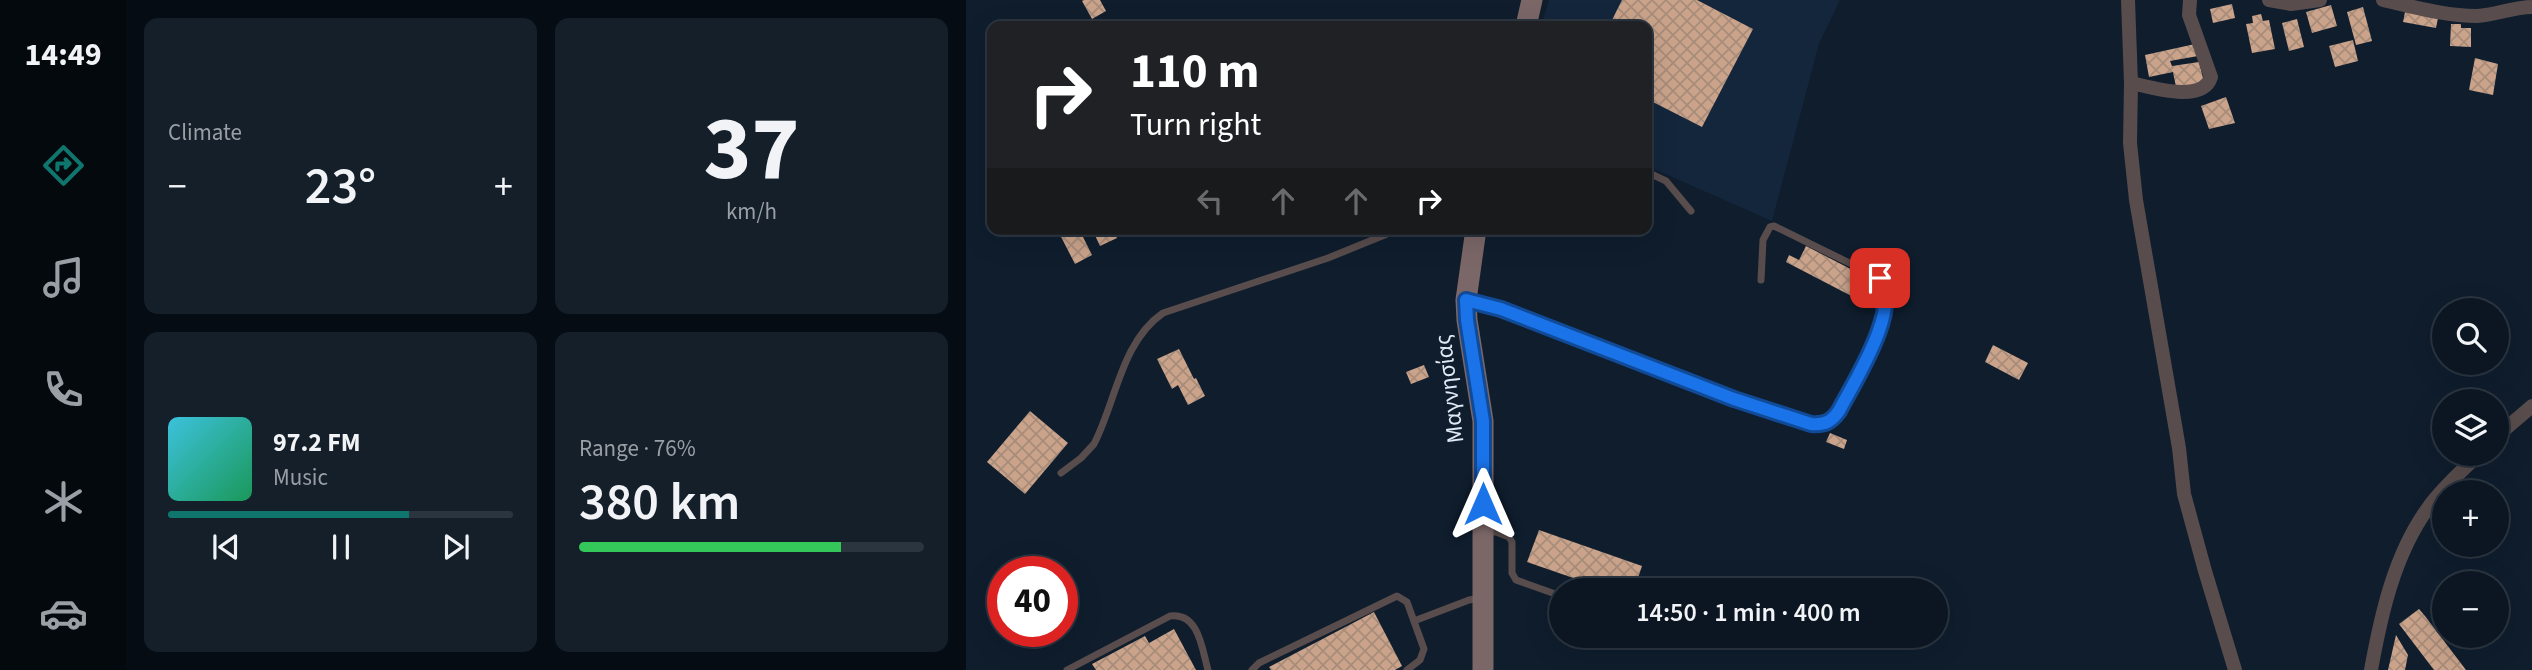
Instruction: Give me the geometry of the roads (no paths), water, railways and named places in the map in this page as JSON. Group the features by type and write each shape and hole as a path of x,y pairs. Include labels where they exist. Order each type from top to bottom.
{"street":[{"path":"1527,21 1532,0"},
{"path":"2128,0 2130,144 2136,200 2179,448 2184,494 2235,670"},
{"path":"2131,83 2178,93 2206,87 2209,83 2211,78 2189,15 2190,0"},
{"path":"2269,0 2291,4 2320,0"},
{"path":"2384,0 2416,8 2476,16 2532,7"},
{"name":"Μαγνησίας","path":"1475,235 1466,300 1483,421 1482,670"},
{"path":"2509,426 2532,406"},
{"path":"2371,670 2381,612 2414,531 2441,492 2467,466"}],"lane":[{"path":"1652,174 1666,181 1690,211"},
{"path":"1466,300 1513,313 1734,399 1811,424 1823,425 1839,411 1874,342 1885,307 1887,290 1880,278 1774,226 1770,227 1763,240 1761,280"},
{"path":"1061,473 1094,444 1136,343 1151,321 1163,313 1328,258 1385,235"},
{"path":"1483,532 1496,532 1509,537 1512,542 1512,573 1516,580 1549,592"},
{"path":"1252,670 1259,663 1397,596 1407,602 1424,649 1424,654 1415,666 1407,670"},
{"path":"1415,621 1482,597"},
{"path":"1068,670 1170,616 1183,615 1196,628 1208,670"}]}
